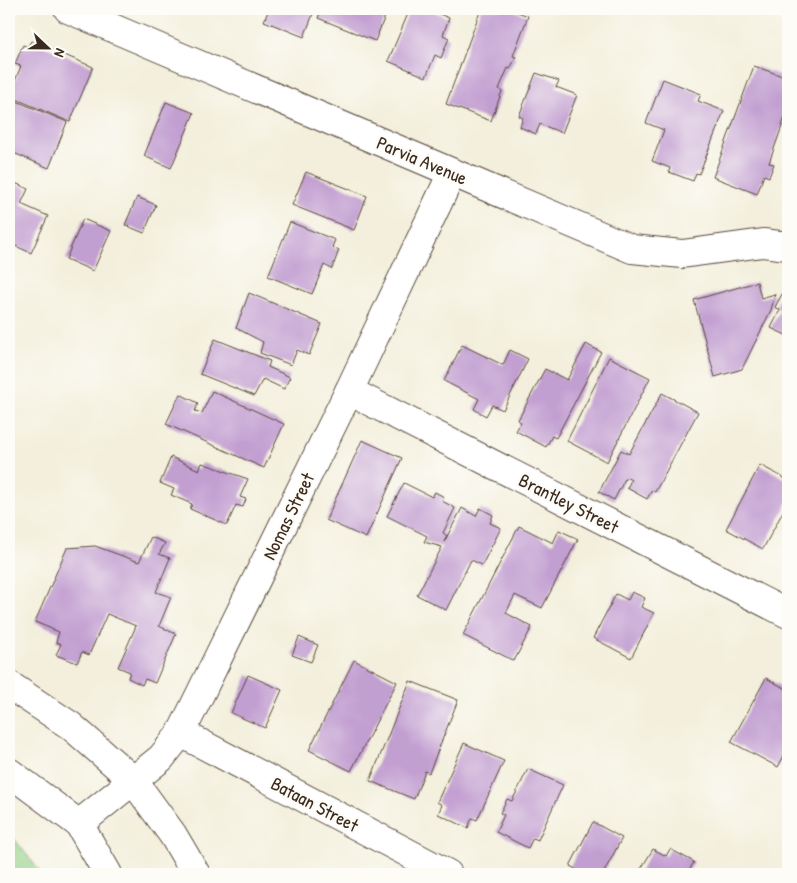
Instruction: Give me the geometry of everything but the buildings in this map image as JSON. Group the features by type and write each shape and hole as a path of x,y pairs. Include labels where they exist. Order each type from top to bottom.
{"street":[{"name":"Parvia Avenue","path":"68,9 632,249 682,254 763,243 788,246"},
{"name":"Nomas Street","path":"79,824 161,758 181,733 349,391 452,173"},
{"name":"Brantley Street","path":"349,391 788,614"},
{"path":"9,684 71,726 133,780 173,836 196,874"},
{"name":"Bataan Street","path":"181,733 448,874"},
{"path":"9,772 79,824 108,874"}],"green space":[{"path":"9,832 42,874 9,874"}]}
